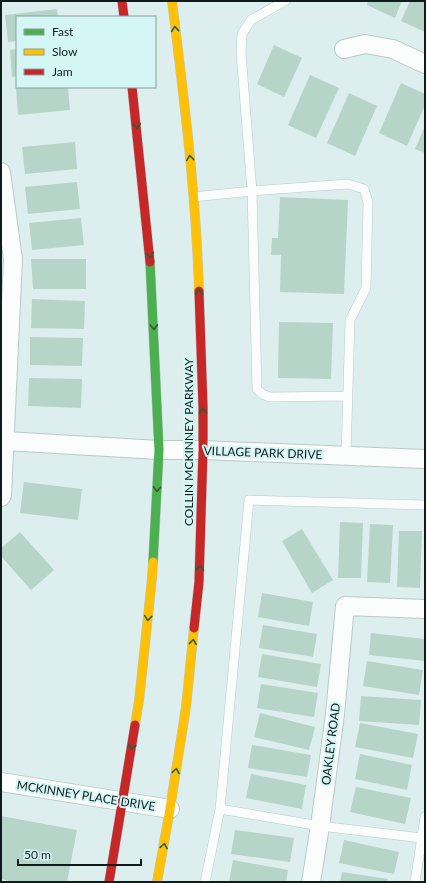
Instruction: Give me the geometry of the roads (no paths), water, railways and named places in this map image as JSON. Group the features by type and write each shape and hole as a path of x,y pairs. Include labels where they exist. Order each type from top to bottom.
{"street":[{"path":"122,1 124,16"},
{"name":"COLLIN MCKINNEY PARKWAY","path":"157,882 186,707 199,582 203,450 198,262 186,118 172,1"},
{"path":"344,49 365,44 393,49 425,64"},
{"path":"109,882 139,701 152,578 159,450 151,270 132,88"},
{"path":"1,172 12,259 6,312 5,441 2,496"},
{"name":"VILLAGE PARK DRIVE","path":"5,441 159,450 203,450 425,459"},
{"name":"OAKLEY ROAD","path":"311,882 335,714 345,606 425,609"},
{"name":"MCKINNEY PLACE DRIVE","path":"1,782 170,809"}],"lane":[{"path":"285,1 251,20 242,34 241,54 252,191 257,389 262,394 270,397 347,396"},
{"path":"193,197 348,184 364,189 368,202 366,288 350,320 346,456"},
{"path":"205,882 220,810 249,500 425,506"},
{"path":"220,810 320,826 422,838"},
{"path":"415,882 425,817"}]}
